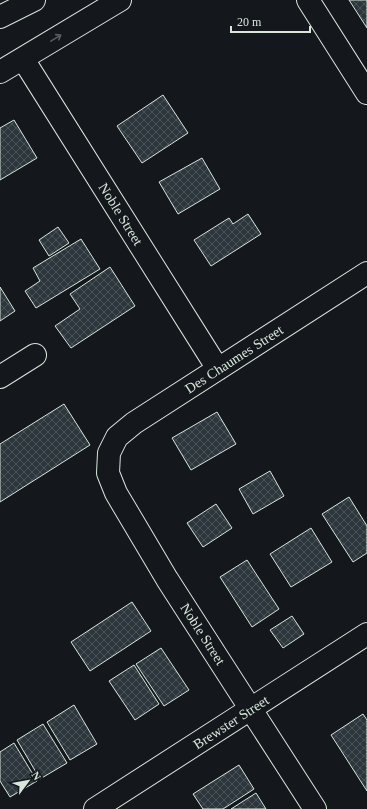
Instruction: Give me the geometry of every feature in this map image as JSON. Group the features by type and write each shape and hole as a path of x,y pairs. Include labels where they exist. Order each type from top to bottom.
{"street":[{"path":"0,17 34,0"},
{"path":"0,72 120,0"},
{"path":"308,0 367,93"},
{"name":"Noble Street","path":"23,59 218,369"},
{"name":"Des Chaumes Street","path":"109,453 117,437 134,423 367,273"},
{"path":"0,377 35,355"},
{"name":"Noble Street","path":"109,453 108,473 116,493 167,579 315,809"},
{"name":"Brewster Street","path":"95,809 367,634"}],"building":[{"path":"349,0 367,0 367,28"},
{"path":"163,95 188,133 142,163 117,126"},
{"path":"14,120 37,158 0,180 0,128"},
{"path":"202,158 220,189 178,214 159,182"},
{"path":"248,214 261,234 211,266 194,240 229,218 233,224"},
{"path":"58,227 69,243 49,256 39,240"},
{"path":"81,239 100,269 36,308 25,291 40,281 33,268"},
{"path":"110,267 135,306 71,348 55,326 80,309 70,294"},
{"path":"0,287 15,311 0,321"},
{"path":"64,404 90,445 0,502 0,444"},
{"path":"217,412 236,444 191,470 172,438"},
{"path":"270,471 284,496 253,514 239,489"},
{"path":"349,497 367,526 367,553 353,562 322,514"},
{"path":"216,504 232,528 203,547 187,523"},
{"path":"311,528 332,562 291,587 270,554"},
{"path":"247,560 279,609 252,627 220,577"},
{"path":"132,602 151,631 90,671 71,642"},
{"path":"292,616 304,634 283,648 270,630"},
{"path":"161,648 189,690 164,706 136,664"},
{"path":"134,665 159,704 135,720 109,681"},
{"path":"74,705 97,744 70,760 47,722"},
{"path":"363,714 367,720 367,791 331,735"},
{"path":"43,724 67,763 40,779 17,740"},
{"path":"14,743 37,781 10,797 0,781 0,752"},
{"path":"239,765 254,789 223,809 203,809 193,794"},
{"path":"256,793 266,809 231,809"}]}
